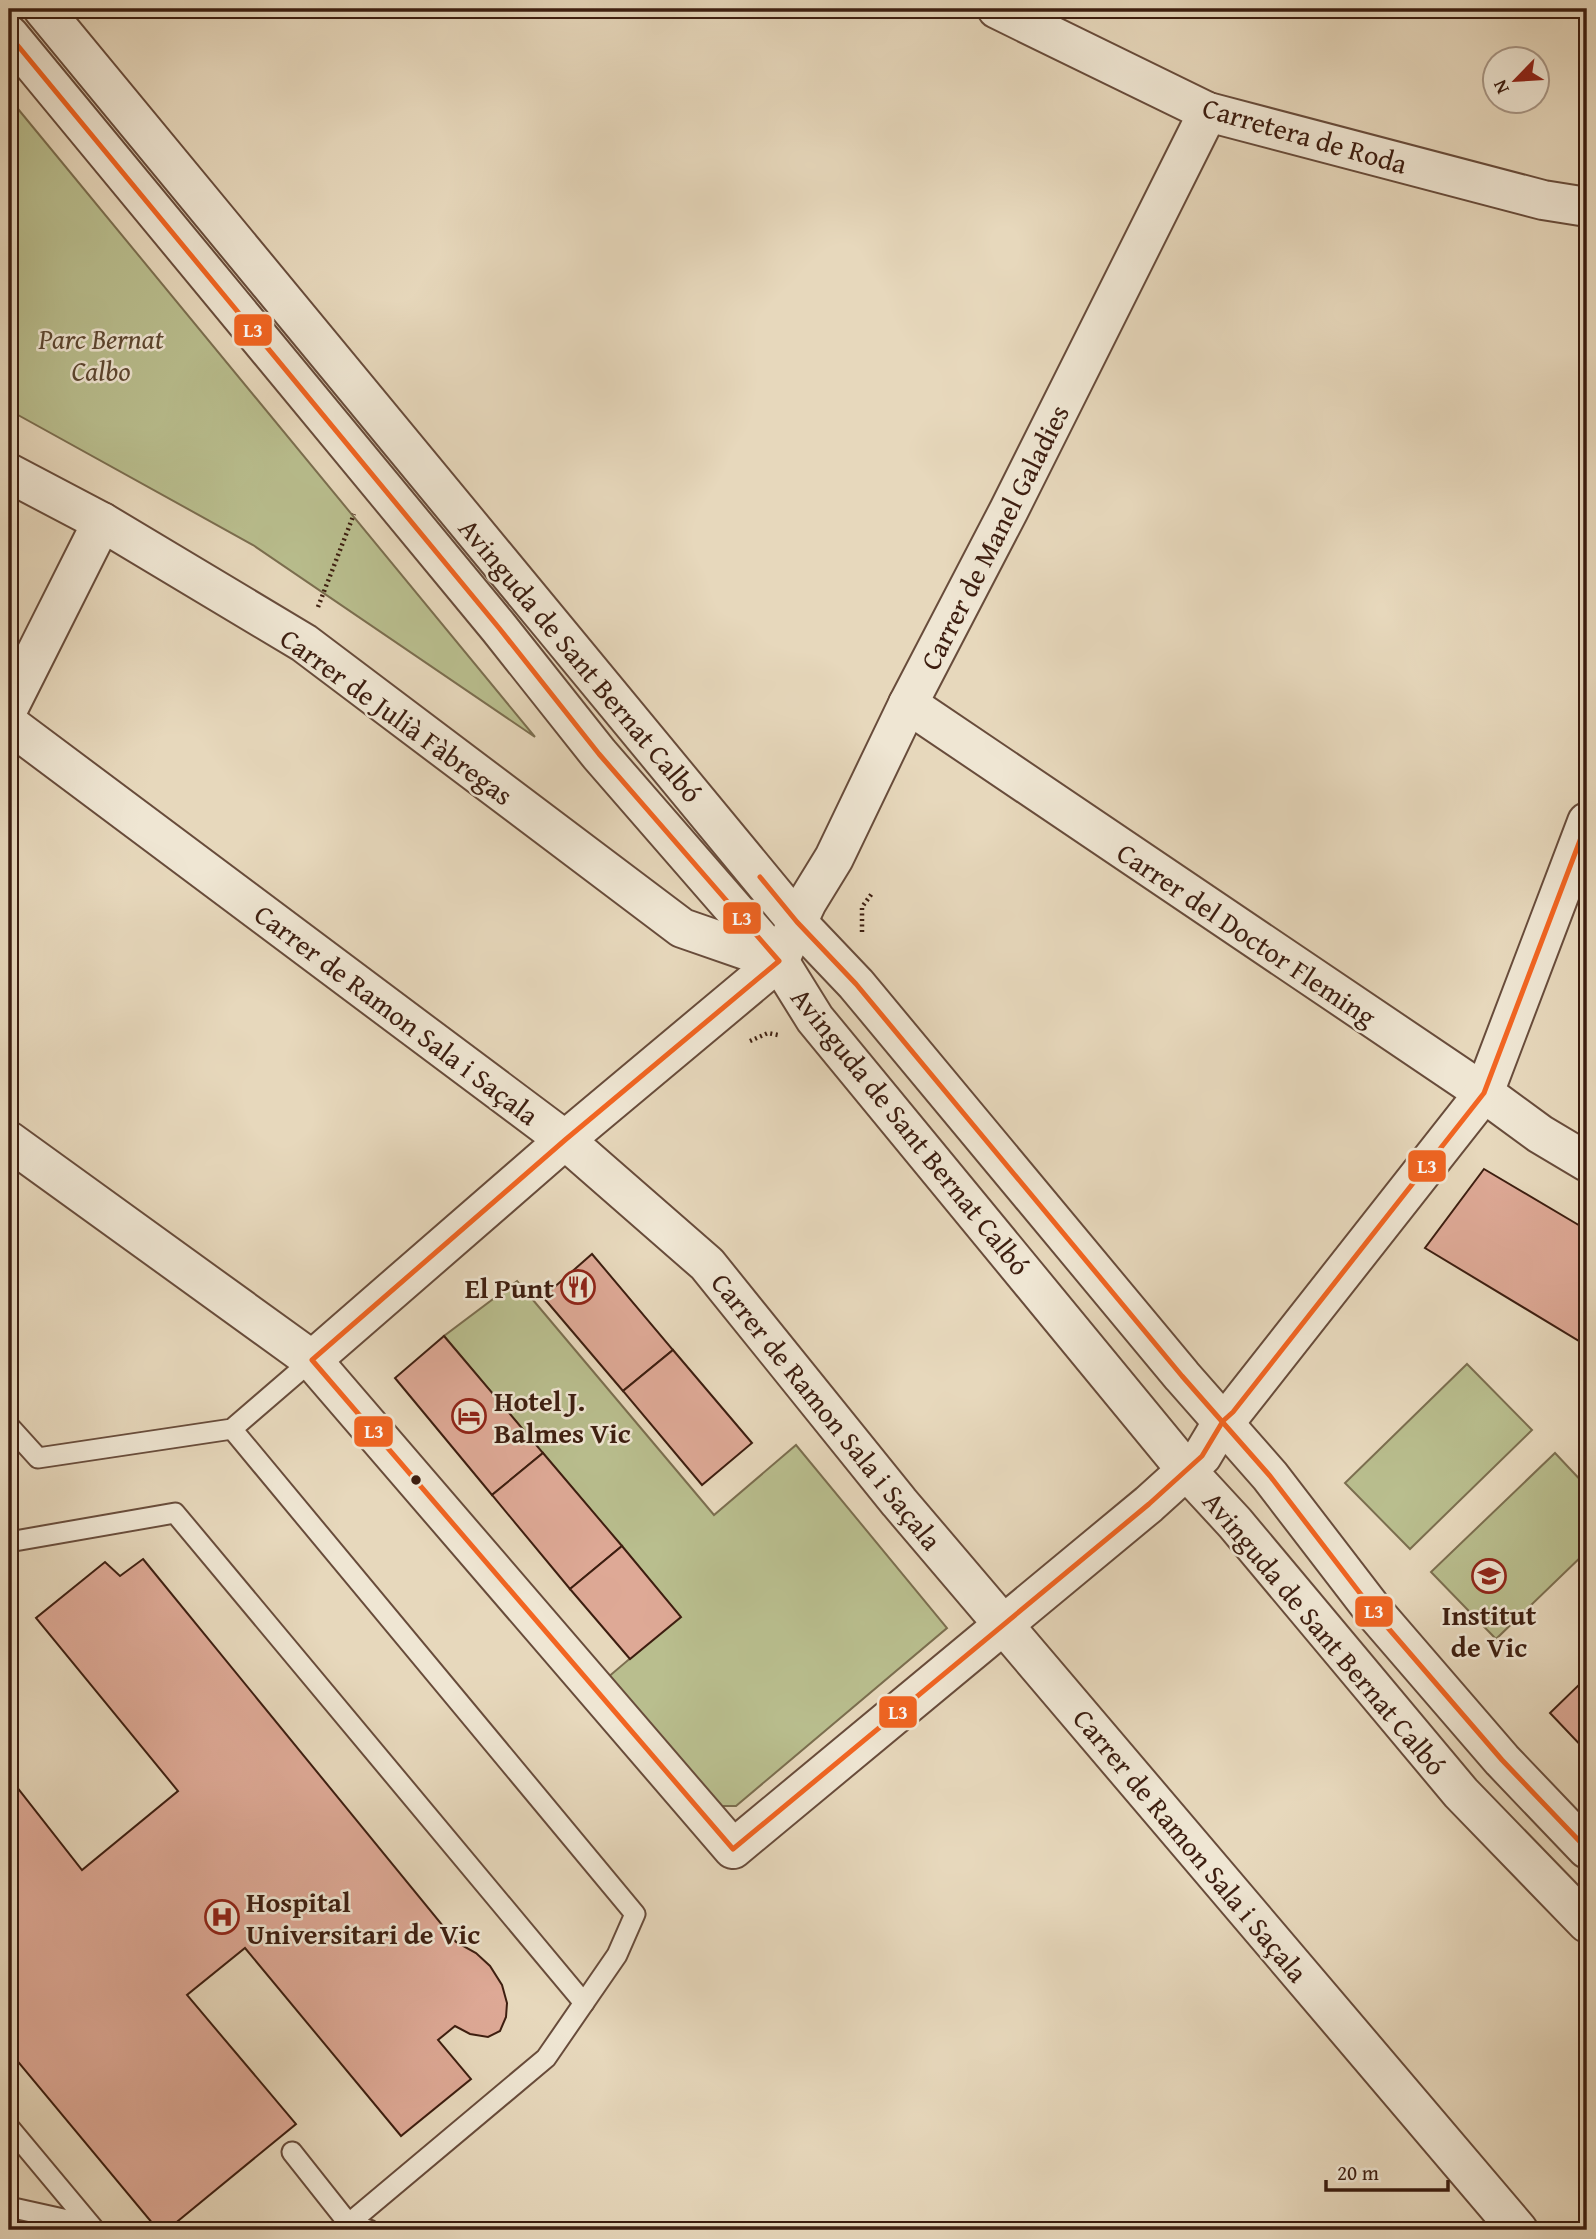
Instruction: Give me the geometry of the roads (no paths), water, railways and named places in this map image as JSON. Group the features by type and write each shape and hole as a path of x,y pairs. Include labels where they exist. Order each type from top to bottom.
{"street":[{"name":"Avinguda de Sant Bernat Calbó","path":"43,9 797,922 856,984 1173,1366 1270,1475 1376,1614 1502,1760 1587,1849"},
{"name":"Carretera de Roda","path":"997,9 1208,112 1543,200 1587,207"},
{"name":"Avinguda de Sant Bernat Calbó","path":"9,35 481,606 599,754 779,961 815,1019 1187,1471 1235,1522 1461,1793 1587,1923"},
{"name":"Carrer de Manel Galadies","path":"779,961 797,922 834,858 908,704 1009,510 1208,112"},
{"name":"Carrer de Julià Fàbregas","path":"9,473 102,522 304,643 682,929 779,961"},
{"path":"9,708 102,522"},
{"name":"Carrer del Doctor Fleming","path":"908,704 1484,1093 1540,1134 1587,1162"},
{"name":"Carrer de Ramon Sala i Saçala","path":"9,724 565,1140 707,1264 899,1503 1518,2230"},
{"path":"9,1141 312,1360 733,1849 1004,1625 1202,1456 1223,1421 1233,1412 1484,1093 1587,822"},
{"path":"312,1360 565,1140 779,961"}],"lane":[{"path":"9,1426 38,1458 232,1429 312,1360"},
{"path":"232,1429 635,1914 617,1955 546,2058 345,2227"},
{"path":"9,1542 175,1513 584,2003"},
{"path":"9,2127 93,2228"},
{"path":"292,2152 345,2227 369,2230"},
{"path":"9,2207 93,2228"}],"place":[{"name":"El Punt","path":"578,1287"},
{"name":"Hotel J. Balmes Vic","path":"469,1416"},
{"name":"Institut de Vic","path":"1489,1576"},
{"name":"Hospital Universitari de Vic","path":"222,1917"}],"park label":[{"name":"Parc Bernat Calbo","path":"101,354"}]}
